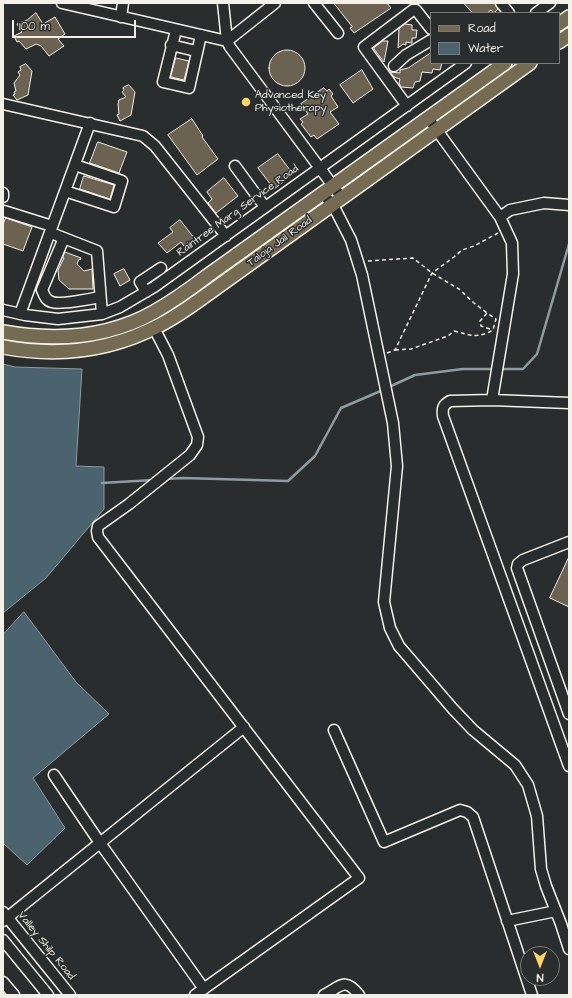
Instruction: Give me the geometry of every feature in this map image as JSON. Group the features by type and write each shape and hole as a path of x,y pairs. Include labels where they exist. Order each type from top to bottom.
{"main road":[{"path":"560,23 569,17"},
{"path":"560,41 569,35"},
{"name":"Taloja Jail Road","path":"3,332 44,337 76,336 115,328 142,318 173,300 504,64"},
{"name":"Taloja Jail Road","path":"3,347 44,352 78,351 134,338 154,328 181,313 529,64"}],"street":[{"path":"62,3 109,9 121,17 226,41"},
{"path":"121,17 123,3"},
{"path":"223,3 226,41 319,168 328,190 337,201 362,275 393,423 397,466 384,602 390,628 398,646 473,730 515,765 528,785 537,816 541,869 569,949"},
{"path":"226,41 275,3"},
{"path":"314,3 338,33"},
{"path":"501,3 508,12"},
{"path":"537,12 550,3"},
{"path":"407,106 364,47 413,10 420,13 430,28"},
{"path":"176,30 163,82 189,88 201,35"},
{"path":"394,66 406,55 430,41"},
{"path":"171,46 196,52"},
{"name":"Raintree Marg Service Road","path":"3,310 20,314 58,318 102,314 120,307 146,292 226,236 407,106 460,65"},
{"path":"3,104 137,134 148,140 160,152 226,236"},
{"path":"428,118 500,217 512,243 513,274 493,395"},
{"path":"20,314 78,166 90,123"},
{"path":"68,192 114,207 122,181 78,166"},
{"path":"235,166 265,207"},
{"path":"500,217 510,210 544,203 569,205"},
{"path":"4,211 52,230 64,238 97,251 102,314"},
{"path":"64,238 42,290 45,297 52,302 59,303 100,297"},
{"path":"146,292 140,282 160,268"},
{"path":"154,328 168,355 198,437 197,445 190,455 98,526 98,537 359,878 195,995"},
{"path":"569,403 493,395 450,401 445,404 442,409 442,416 569,766"},
{"path":"569,542 523,560 518,564 517,568 569,714"},
{"path":"4,916 100,843 244,727"},
{"path":"334,730 384,842 460,810 467,812 473,817 532,995"},
{"path":"54,775 100,843 204,989"},
{"path":"507,921 556,911"},
{"name":"Valley Shilp Road","path":"4,916 70,995"},
{"path":"3,940 48,995"},
{"path":"3,982 14,995"},
{"path":"324,995 342,985 349,984 359,995"}],"path":[{"path":"395,350 432,273 462,250 474,246 505,228"},
{"path":"358,262 413,258 432,273 459,289 474,303 496,319 493,330 485,334 474,336 454,331 448,336 411,349 395,350 379,357"},
{"path":"487,313 480,321 481,326 493,330"}],"water":[{"path":"3,364 15,367 82,369 76,466 104,467 104,509 46,578 3,613"},
{"path":"24,612 76,682 109,714 33,778 65,828 27,865 3,843 3,635"}],"building":[{"path":"334,3 387,3 391,8 354,33 350,28 352,27"},
{"path":"464,3 495,3 498,9 495,12 491,10 488,12 472,12"},
{"path":"36,13 43,24 55,17 65,34 58,39 64,46 49,56 41,46 36,44 26,49 19,41 17,42 14,36 22,32 17,24 27,20"},
{"path":"405,24 412,25 412,30 417,30 416,38 412,38 412,43 406,42 406,45 403,44 398,48 399,29"},
{"path":"383,41 388,41 384,62 374,49"},
{"path":"291,50 300,55 304,61 304,75 300,81 291,86 283,86 274,81 270,75 269,64 274,55 280,51"},
{"path":"430,54 430,64 442,64 440,70 433,69 432,73 422,72 420,81 415,82 413,88 401,87 399,83 400,79 394,77 390,72 400,73 400,70 408,68"},
{"path":"176,58 189,61 184,80 171,77"},
{"path":"26,64 32,71 28,95 17,100 13,95 16,91 14,83 20,75 18,72 21,70 20,67"},
{"path":"362,70 373,89 353,103 340,85"},
{"path":"129,85 135,92 131,115 120,121 117,115 119,114 119,100 126,97 122,92 124,90 123,88"},
{"path":"324,88 327,91 329,89 333,94 331,96 338,107 330,112 339,124 317,139 314,135 311,137 301,124 303,122 300,119 308,114 301,104"},
{"path":"192,119 203,136 202,137 218,159 197,175 168,135"},
{"path":"98,142 127,152 119,173 90,163"},
{"path":"278,154 293,174 274,189 258,168"},
{"path":"84,176 114,185 110,199 80,189"},
{"path":"224,178 238,196 216,213 208,203 212,199 207,192"},
{"path":"6,218 32,227 23,251 3,244 3,225"},
{"path":"180,220 195,239 184,246 181,242 167,253 158,243 173,232 170,228"},
{"path":"65,252 81,258 77,264 84,271 92,269 93,289 69,289 59,280 58,270 64,258"},
{"path":"124,269 130,280 120,286 114,274"},
{"path":"569,557 569,607 550,598"}],"waterway":[{"path":"500,369 523,369 537,354 569,244"},
{"path":"389,387 415,375 463,369 495,369"},
{"path":"166,479 183,478 288,481 315,456 341,408 383,390"},
{"path":"102,483 153,480"}],"place":[{"name":"Advanced Key Physiotherapy","path":"246,102"}]}
